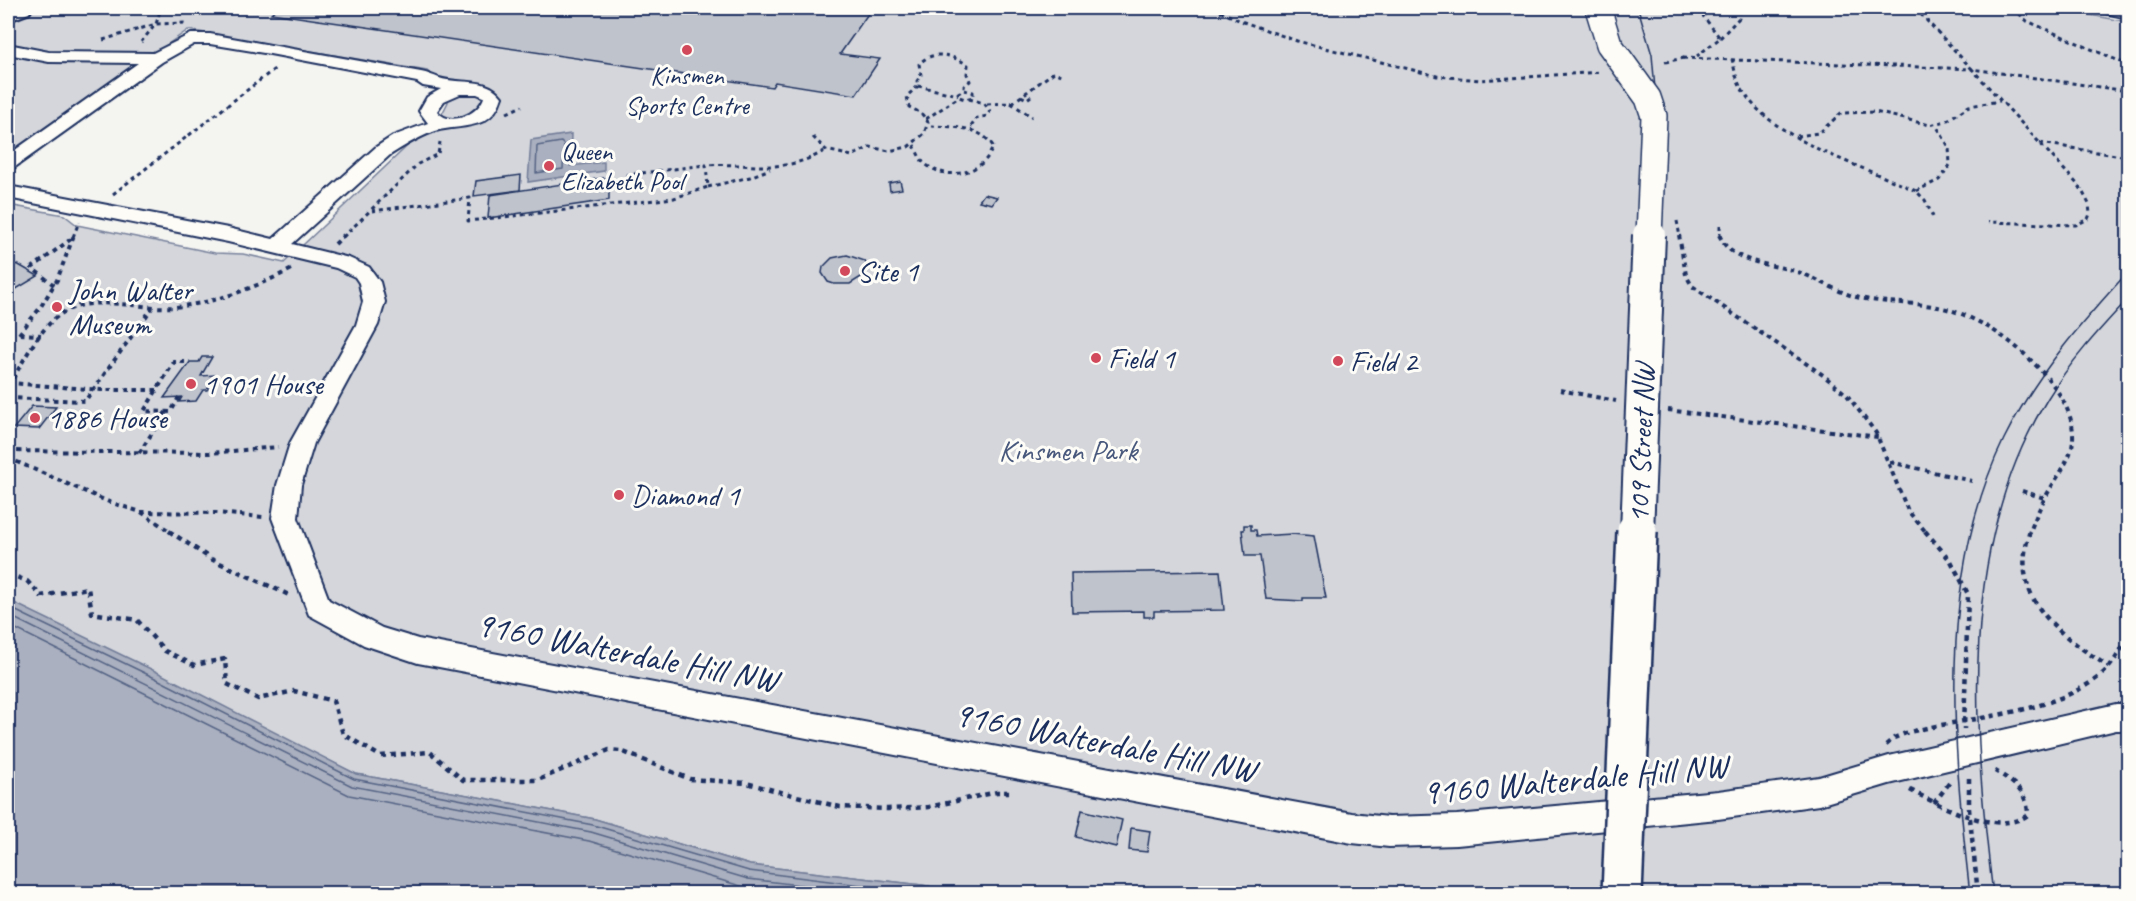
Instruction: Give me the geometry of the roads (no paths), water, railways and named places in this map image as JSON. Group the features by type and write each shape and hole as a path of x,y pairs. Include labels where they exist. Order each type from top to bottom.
{"main road":[{"path":"8,14 21,8"},
{"name":"109 Street NW","path":"1598,8 1609,44 1648,98 1654,116 1622,894"}],"street":[{"path":"2102,8 2128,13"},
{"path":"8,163 156,58 191,39 210,39 421,77 430,80 432,103"},
{"path":"71,57 139,45 181,43"},
{"path":"8,49 28,55 156,58"},
{"path":"8,192 278,246 383,151 400,140 445,130 475,118 490,108 494,97 476,88 429,82"},
{"path":"445,130 430,116 428,111 432,103 454,90 476,88"},
{"name":"9160 Walterdale Hill NW","path":"278,246 342,263 362,272 369,282 374,302 367,325 303,443 289,485 285,518 318,607 374,637 418,651 1352,828 1389,832 1457,830 1718,805 1819,791 1889,771 1966,763 2116,717 2128,717"}],"water":[{"path":"571,134 570,166 604,162 604,171 528,182 531,140"},
{"path":"8,600 157,672 356,774 595,819 750,865 922,885 965,893 8,893"}],"tram line":[{"path":"1620,894 1656,100 1652,55 1638,8"},
{"path":"1970,894 1955,721 1955,663 1959,605 1968,548 1982,492 2004,439 2044,372 2128,272"},
{"path":"1993,894 1980,768 1978,704 1979,640 1985,576 1998,514 2019,455 2048,398 2075,359 2128,299"}],"place":[{"name":"Kinsmen Sports Centre","path":"687,50"},
{"name":"Queen Elizabeth Pool","path":"549,166"},
{"name":"Site 1","path":"845,271"},
{"name":"John Walter Museum","path":"57,307"},
{"name":"Field 1","path":"1096,358"},
{"name":"Field 2","path":"1338,361"},
{"name":"1901 House","path":"191,384"},
{"name":"1886 House","path":"35,418"},
{"name":"Diamond 1","path":"619,495"}],"park label":[{"name":"Kinsmen Park","path":"1068,450"}]}
